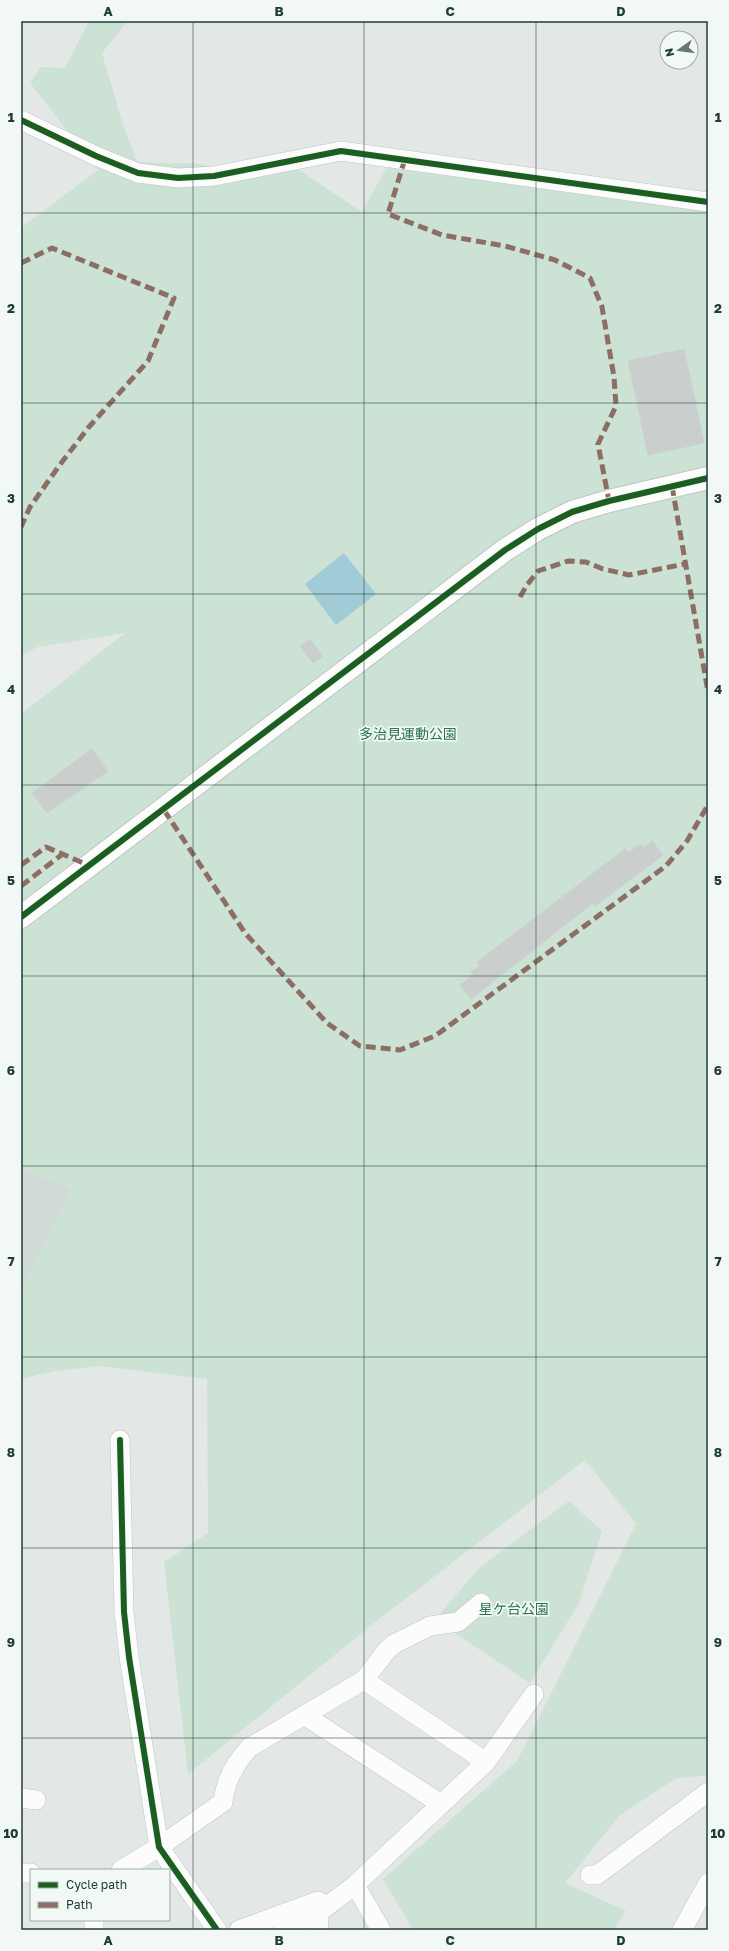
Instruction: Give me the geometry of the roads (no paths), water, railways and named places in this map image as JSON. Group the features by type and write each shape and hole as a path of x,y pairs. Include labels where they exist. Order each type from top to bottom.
{"street":[{"path":"21,120 96,156 138,173 178,178 214,176 342,151 708,202"},
{"path":"21,917 505,550 538,529 572,512 609,501 708,478"},
{"path":"120,1440 124,1612 128,1657 159,1847 217,1930"},
{"path":"123,1869 159,1847 223,1802 224,1788 239,1759 250,1747 364,1680 386,1650 394,1644 430,1626 458,1622 481,1603"},
{"path":"364,1680 486,1762"},
{"path":"283,1930 321,1917 486,1762 534,1694"},
{"path":"304,1715 440,1804"},
{"path":"590,1875 597,1875 708,1792"},
{"path":"682,1930 708,1883"},
{"path":"355,1884 381,1930"},
{"path":"239,1930 318,1901 321,1917"}],"water":[{"path":"344,553 376,594 336,625 305,584"}],"park label":[{"name":"多治見運動公園","path":"408,733"},
{"name":"星ケ台公園","path":"514,1608"}]}
